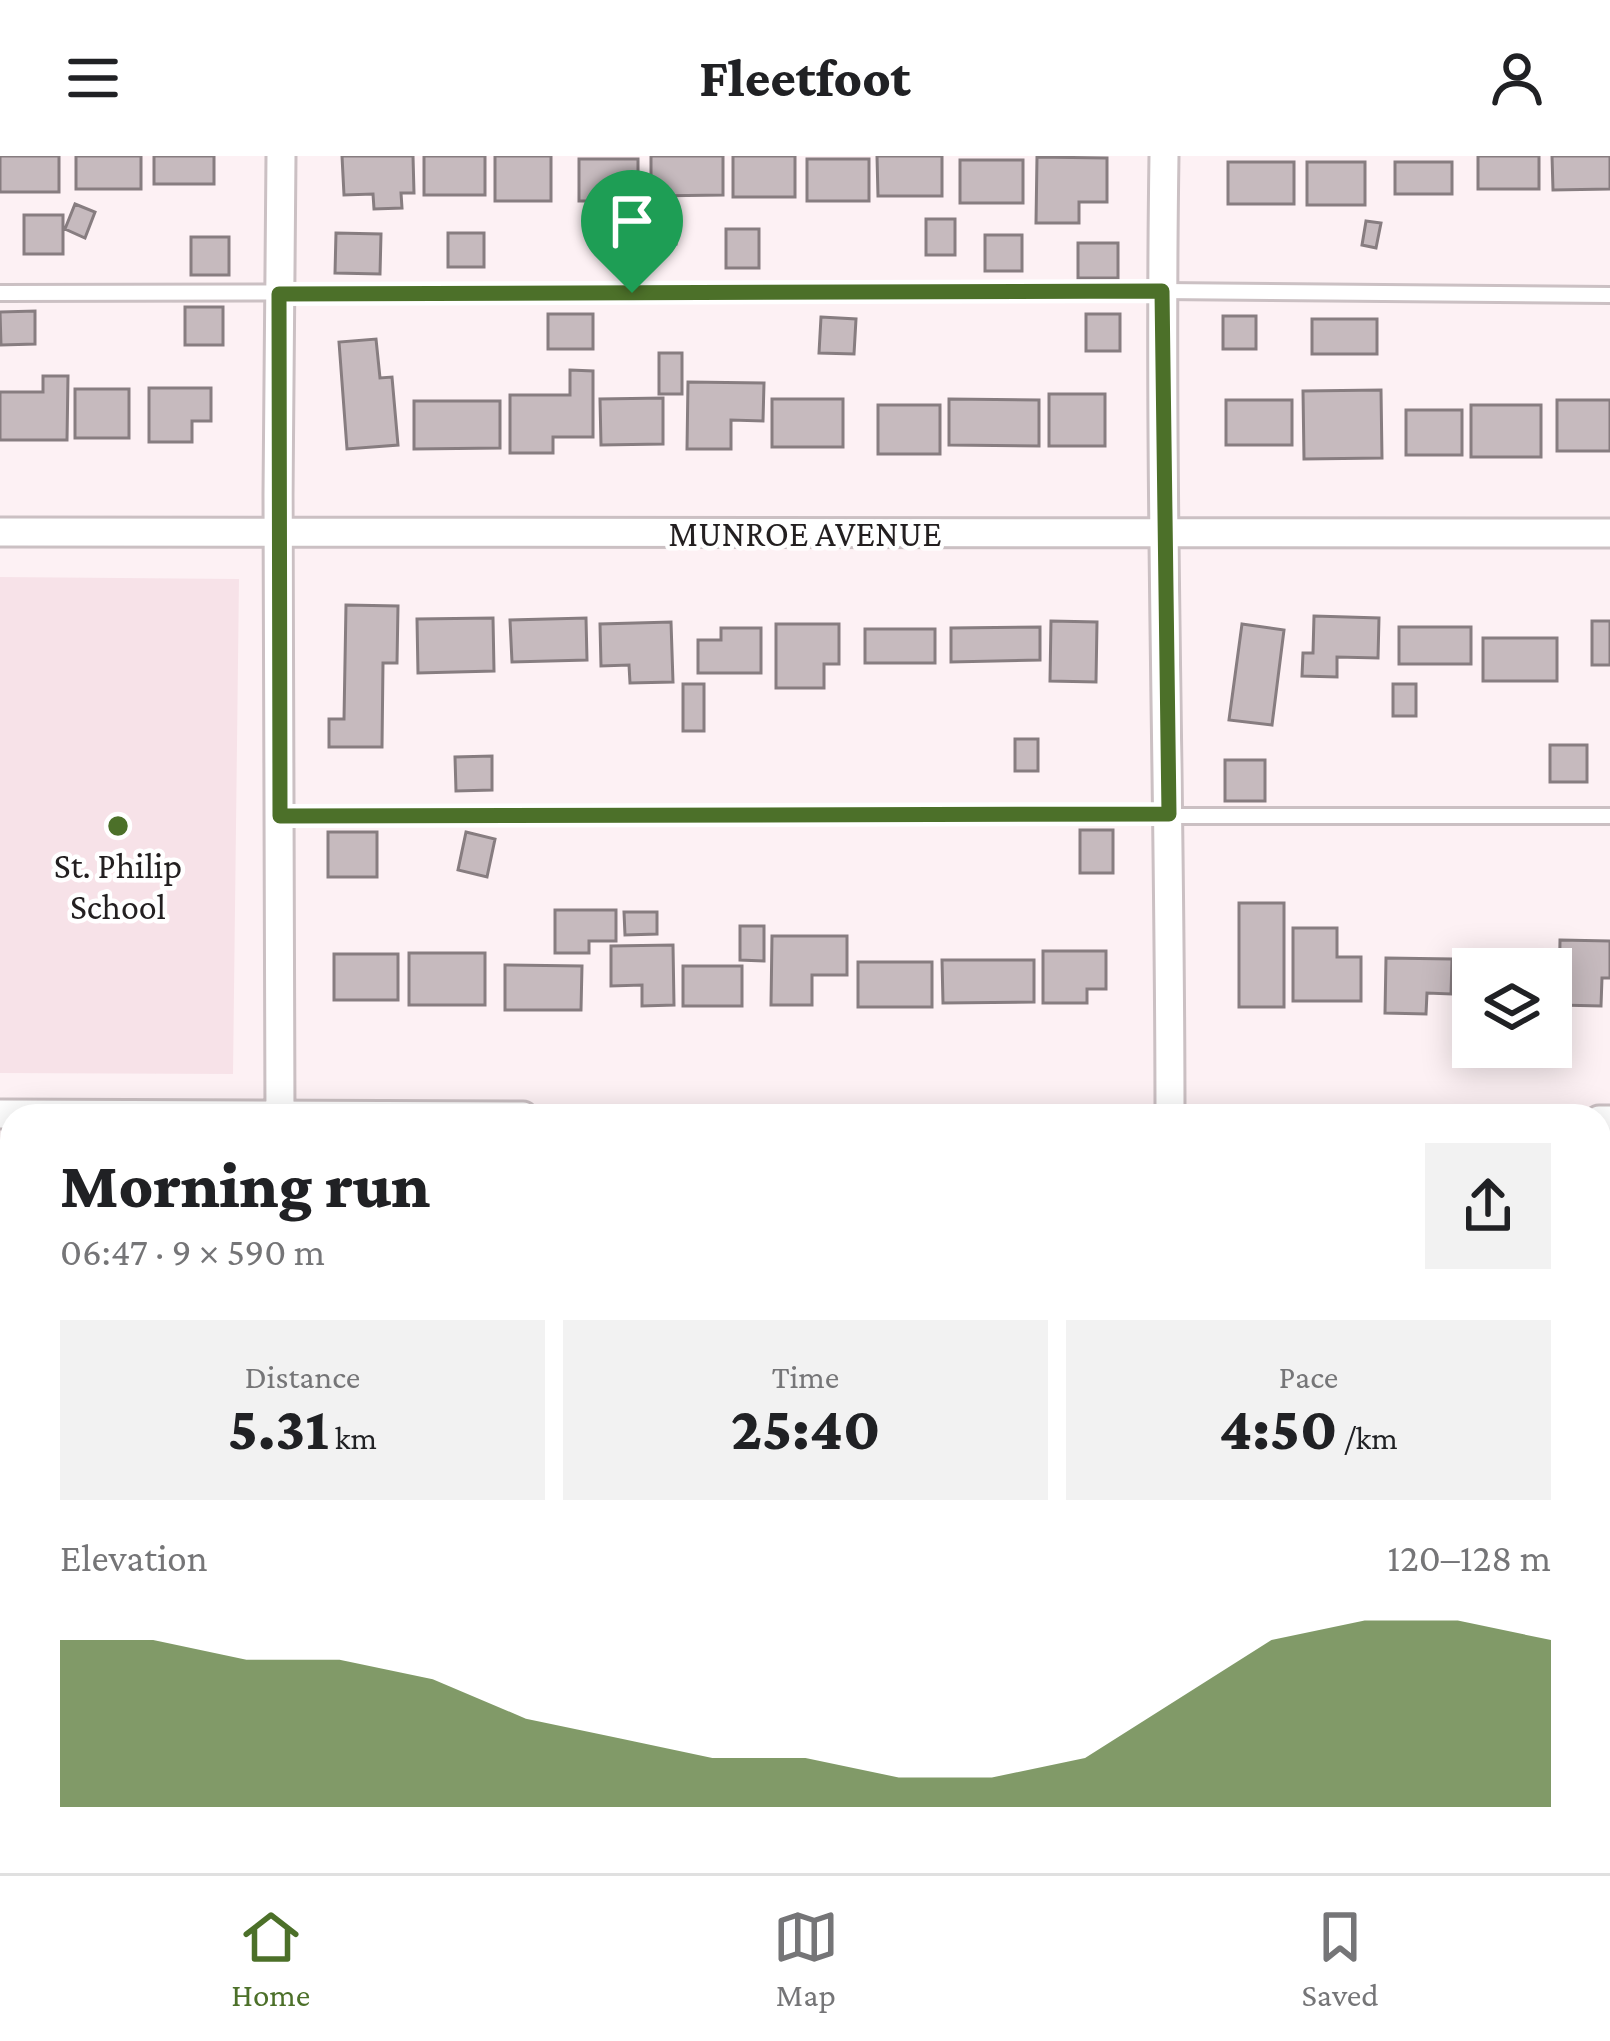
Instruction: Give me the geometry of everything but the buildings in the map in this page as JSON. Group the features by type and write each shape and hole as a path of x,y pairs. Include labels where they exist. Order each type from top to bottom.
{"street":[{"path":"280,1104 281,156"},
{"path":"1164,156 1170,1104"},
{"name":"MUNROE AVENUE","path":"0,532 1610,533"}],"lane":[{"path":"0,293 1610,295"},
{"path":"280,816 1610,816"}],"shaded area":[{"name":"St. Philip School","path":"0,577 239,579 233,1074 0,1073"}],"place":[{"name":"St. Philip School","path":"118,826"}],"route":[{"path":"1162,291 1169,814 280,816 279,294 632,293 1162,291"}]}
